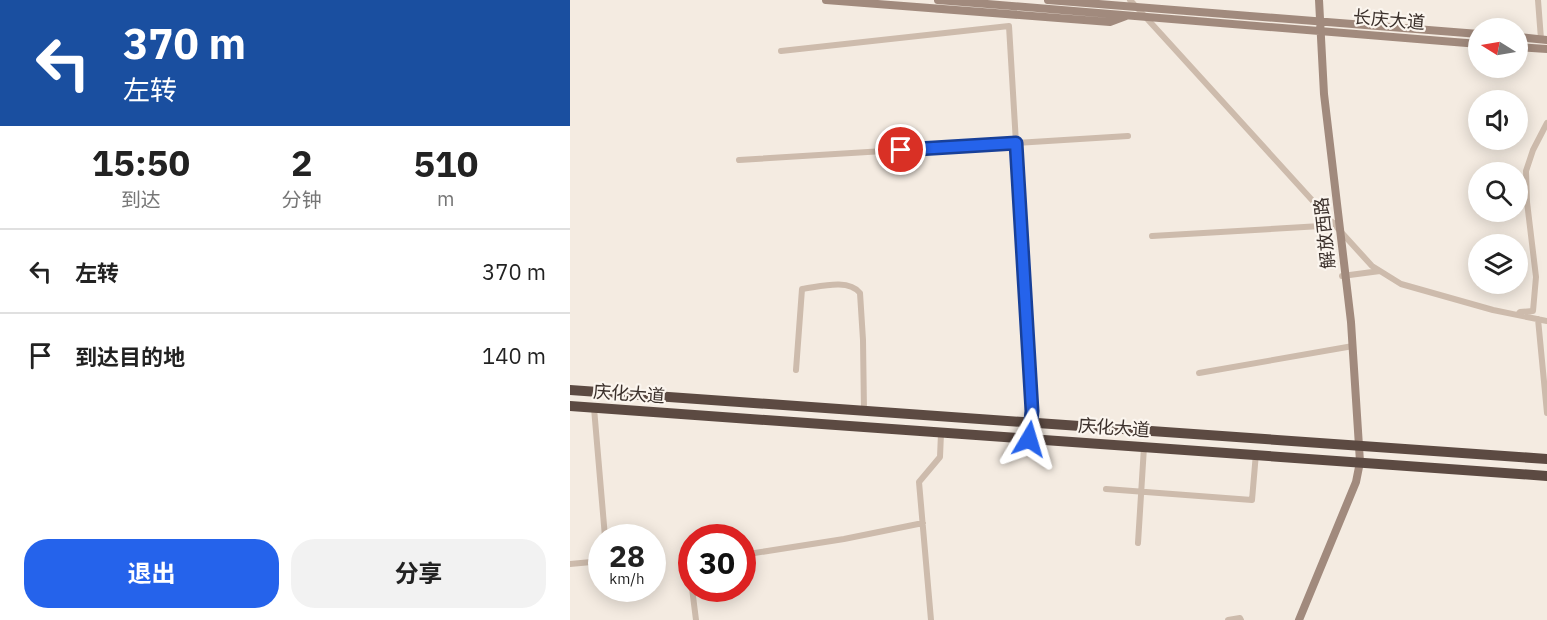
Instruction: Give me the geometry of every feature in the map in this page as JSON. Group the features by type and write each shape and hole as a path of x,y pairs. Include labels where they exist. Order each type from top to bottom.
{"highway":[{"name":"庆化大道","path":"570,390 1547,459"},
{"name":"庆化大道","path":"570,406 1256,453 1547,476"}],"main road":[{"path":"826,0 1110,22 1129,15"},
{"name":"长庆大道","path":"938,0 1129,15 1468,33"},
{"name":"长庆大道","path":"1048,0 1137,7 1468,43"},
{"name":"解放西路","path":"1314,0 1319,26"},
{"name":"解放西路","path":"1299,620 1353,491 1358,462 1344,276 1318,74 1319,0"},
{"path":"1528,38 1544,39"},
{"path":"1528,48 1547,49"}],"street":[{"path":"1130,0 1372,266 1401,284 1538,319 1547,319"},
{"path":"1538,0 1544,39"},
{"path":"781,51 1009,26 1032,411 1029,439"},
{"path":"1518,314 1533,311 1536,278 1527,202 1526,171 1533,150 1547,123"},
{"path":"739,160 1128,136"},
{"path":"1152,236 1337,226"},
{"path":"1344,276 1380,271"},
{"path":"796,370 802,289 842,285 855,288 860,293 864,411"},
{"path":"1518,314 1547,319"},
{"path":"1538,319 1547,413"},
{"path":"1199,373 1350,347"},
{"path":"594,408 604,524"},
{"path":"931,620 919,482 940,458 941,433"},
{"path":"1138,543 1144,447"},
{"path":"1106,489 1252,500 1256,453"},
{"path":"756,553 844,539 923,523"},
{"path":"570,564 588,562"},
{"path":"694,602 696,620"},
{"path":"1228,620 1240,618 1241,620"}],"route":[{"path":"901,150 1016,143 1032,411 1029,439"}]}
